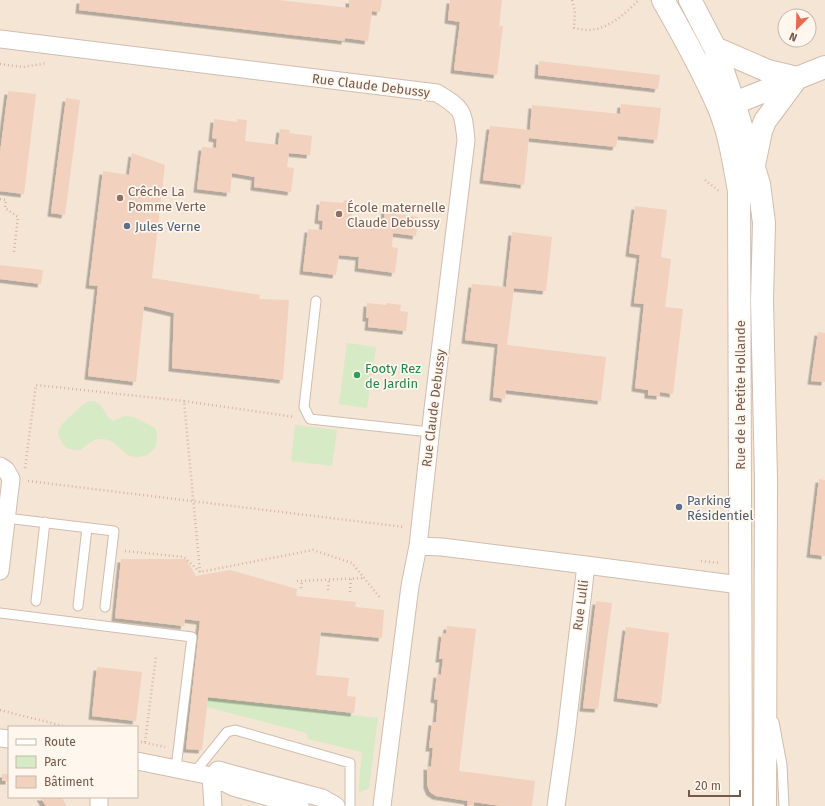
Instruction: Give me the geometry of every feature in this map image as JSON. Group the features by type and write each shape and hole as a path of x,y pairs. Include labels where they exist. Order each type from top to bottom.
{"street":[{"name":"Rue de la Petite Hollande","path":"663,0 727,106 753,166 759,184 764,223 762,300 766,480 765,806"},
{"name":"Rue de la Petite Hollande","path":"690,0 715,48 727,106 730,146 739,191 741,806"},
{"name":"Rue Claude Debussy","path":"0,39 437,93 455,104 464,116 466,140 430,432 412,528"},
{"path":"715,48 768,71 797,78"},
{"path":"727,106 825,67"},
{"path":"753,166 761,131 765,121 797,78"},
{"path":"0,571 11,475"},
{"path":"382,806 410,586 418,546 412,528"},
{"name":"Rue Lulli","path":"418,546 442,547 586,565 556,806"},
{"path":"586,565 740,585"},
{"path":"138,761 211,776 233,786 300,806"},
{"path":"211,776 218,770 322,798 336,806"},
{"path":"211,776 213,806"}],"lane":[{"path":"316,301 304,407 310,419 430,432"},
{"path":"6,518 114,531 106,607"},
{"path":"36,601 45,522"},
{"path":"78,606 87,528"},
{"path":"0,613 192,637 176,768"},
{"path":"765,680 782,765 784,806"},
{"path":"194,773 226,732 235,730 350,763 350,806"}],"path":[{"path":"572,0 575,11 574,28 590,30 601,27 622,16 639,0"},
{"path":"0,64 23,67 49,62"},
{"path":"0,199 6,200 5,208 18,217 14,252"},
{"path":"310,419 184,401 36,384 11,475 193,501 412,528"},
{"path":"184,401 200,572"},
{"path":"112,549 184,557 200,572"},
{"path":"200,572 313,550 352,563 381,599"},
{"path":"695,560 726,564"},
{"path":"297,581 364,578"},
{"path":"350,592 351,579"},
{"path":"328,590 329,580"},
{"path":"302,581 302,588"},
{"path":"145,742 156,656"},
{"path":"0,710 62,726"}],"shaded area":[{"path":"0,0 825,0 825,806 0,806"}],"green space":[{"name":"Footy Rez de Jardin","path":"347,343 376,347 367,408 339,404"},
{"path":"89,401 101,405 109,418 113,421 125,416 133,417 155,428 157,440 153,450 144,456 131,456 111,441 99,439 90,442 81,450 68,449 58,434 59,430 64,422 81,406"},
{"path":"295,425 337,430 332,466 291,461"},
{"path":"208,698 378,718 369,788 358,793 362,752 308,739 307,733 207,707"}],"building":[{"path":"80,0 278,0 349,8 349,0 382,0 380,12 372,11 368,41 345,38 345,41 79,10"},
{"path":"450,0 502,0 499,26 503,26 497,75 454,70 460,22 448,20"},
{"path":"539,61 660,75 658,89 538,75"},
{"path":"8,91 36,94 24,194 0,191 0,153"},
{"path":"66,98 80,100 65,215 51,213"},
{"path":"621,104 661,108 657,140 618,136 616,147 529,138 524,185 483,180 490,126 530,130 532,105 620,114"},
{"path":"214,119 237,122 237,119 247,120 245,141 278,145 280,129 290,130 289,133 312,136 310,155 289,153 287,167 294,168 291,192 254,187 255,177 232,173 230,193 197,189 202,147 216,148 217,139 212,138"},
{"name":"Jules Verne","path":"132,153 165,165 152,278 260,295 259,299 289,300 283,380 172,368 174,313 144,306 136,382 88,376 98,286 89,285 103,171 129,175"},
{"path":"344,200 353,201 351,222 383,226 385,209 396,210 396,214 418,217 416,236 393,233 392,247 398,248 395,273 358,268 359,257 339,255 336,275 303,271 308,229 322,230 323,221 318,220 320,201 343,203"},
{"path":"635,206 667,210 661,257 671,259 665,307 683,309 673,394 660,392 660,396 648,395 648,390 635,388 644,304 634,303 640,255 629,253"},
{"path":"512,232 552,237 546,291 514,288 507,345 606,357 601,401 506,390 505,399 493,397 498,344 465,340 472,284 506,287"},
{"path":"0,265 43,270 41,284 0,279"},
{"path":"367,303 401,305 400,311 408,312 406,331 368,327 369,318 366,318"},
{"path":"818,332 825,333 825,382 811,381"},
{"path":"819,479 825,480 825,556 810,554"},
{"path":"121,559 186,559 196,576 230,570 297,589 296,596 356,602 355,607 384,610 382,638 321,632 316,675 349,678 347,696 356,697 354,713 208,697 202,750 186,749 200,621 185,619 184,626 115,618"},
{"path":"596,601 612,603 598,709 583,708"},
{"path":"447,626 476,629 459,771 535,781 532,806 501,806 474,802 474,806 467,806 468,801 436,796 430,792 427,785 427,766 431,767 433,748 429,748 432,722 436,722 438,700 434,699 437,674 441,675 443,659 439,659 442,633 446,634"},
{"path":"626,627 669,633 661,704 617,698"},
{"path":"97,667 142,672 136,721 92,716"},
{"path":"2,774 8,774 8,781 2,781"},
{"path":"41,798 62,798 67,806 46,806"}],"place":[{"name":"Crêche La Pomme Verte","path":"120,198"},
{"name":"École maternelle Claude Debussy","path":"339,214"},
{"name":"Jules Verne","path":"127,226"},
{"name":"Footy Rez de Jardin","path":"357,375"},
{"name":"Parking Résidentiel","path":"679,507"}]}
